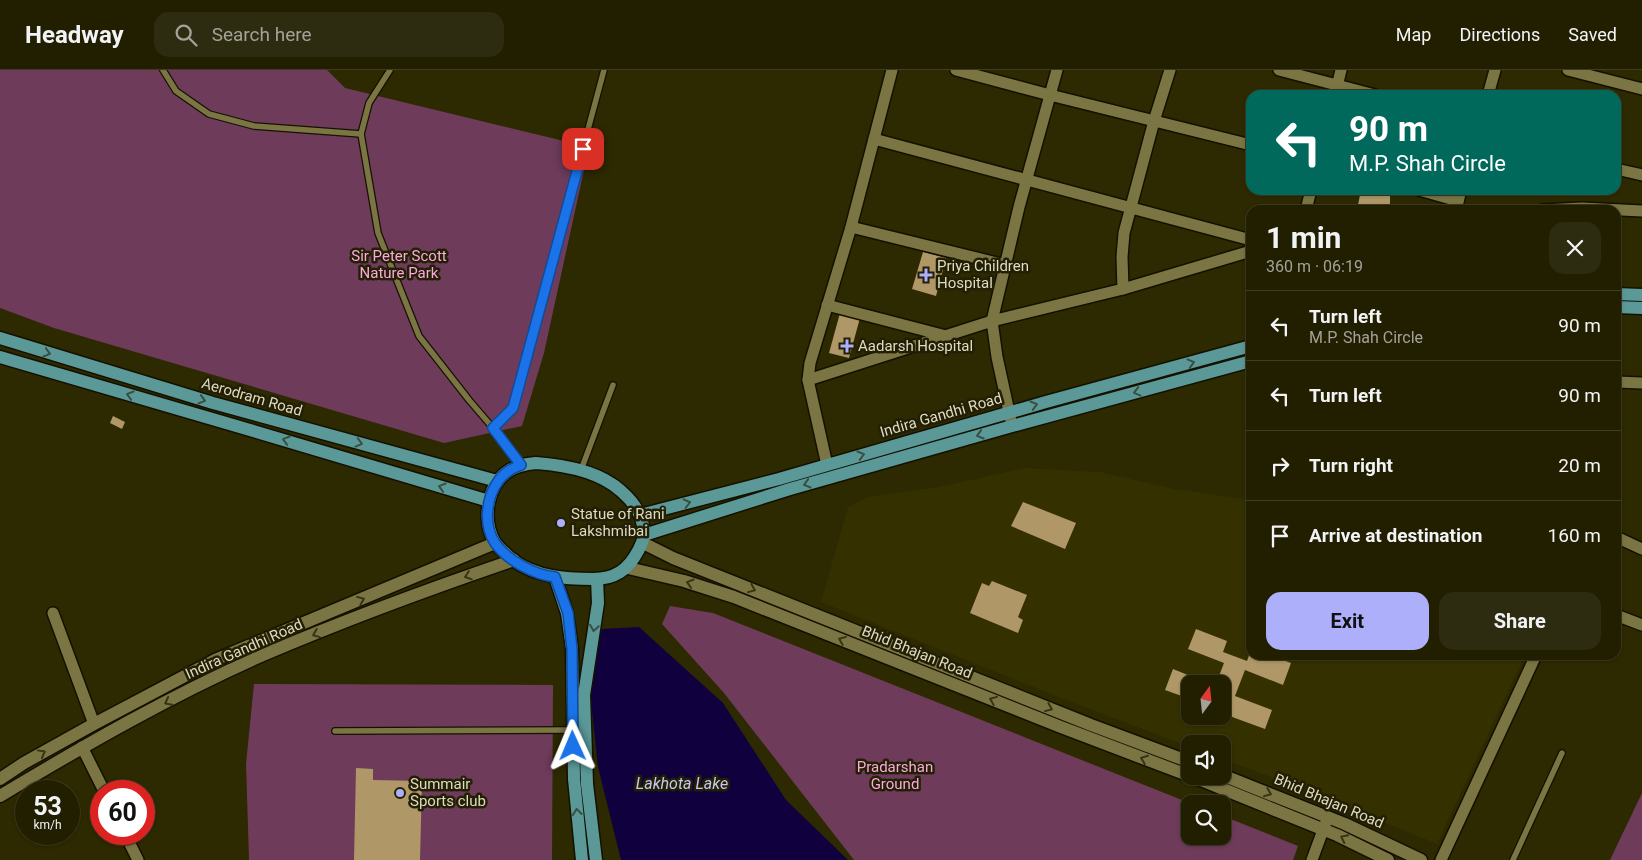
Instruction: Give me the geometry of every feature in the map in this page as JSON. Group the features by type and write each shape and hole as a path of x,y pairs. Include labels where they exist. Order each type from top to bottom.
{"main road":[{"path":"1621,294 1642,295"},
{"path":"1621,308 1642,308"},
{"name":"Aerodram Road","path":"0,338 214,403 497,481"},
{"name":"Indira Gandhi Road","path":"640,515 827,465 1009,412 1246,347"},
{"path":"0,357 488,502"},
{"name":"Indira Gandhi Road","path":"643,539 781,491 1246,362"},
{"path":"536,463 581,470 597,476 620,489 632,501 640,515 643,539 628,568 616,575 597,579 555,577 548,576 514,560 495,543 489,528 487,517 488,502 497,481 511,469 521,465 536,463"},
{"name":"Bhid Bhajan Road","path":"643,539 673,558 1091,725 1181,759"},
{"name":"Indira Gandhi Road","path":"0,779 24,763 94,724 215,660 495,543"},
{"name":"Indira Gandhi Road","path":"0,796 82,747 200,685 262,655 415,595 514,560"},
{"name":"Bhid Bhajan Road","path":"628,568 684,581 734,597 1181,772"},
{"path":"555,577 568,613 572,649 574,778 582,860"},
{"path":"596,860 588,784 584,695 598,604 597,579"},
{"name":"Bhid Bhajan Road","path":"1231,779 1328,817 1421,860"},
{"name":"Bhid Bhajan Road","path":"1213,785 1323,829 1388,860"}],"street":[{"path":"827,465 808,380 810,363 850,227 892,70"},
{"path":"956,70 1246,144"},
{"path":"1012,426 997,357 992,321 1027,179 1057,70"},
{"path":"1123,289 1122,257 1124,233 1154,121 1170,70"},
{"path":"1279,70 1336,90 1342,70"},
{"path":"1489,90 1495,70"},
{"path":"1568,70 1642,89"},
{"path":"874,139 1246,239"},
{"path":"1621,170 1642,175"},
{"path":"1438,195 1458,200"},
{"path":"1621,210 1642,211"},
{"path":"850,227 1005,265"},
{"path":"808,380 992,321 1123,289 1246,252"},
{"path":"827,305 947,336"},
{"path":"1621,382 1642,383"},
{"path":"1621,538 1642,549"},
{"path":"53,613 94,724"},
{"path":"1621,617 1642,625"},
{"path":"1441,860 1534,660"},
{"path":"82,747 98,780"},
{"path":"1312,860 1328,817"},
{"path":"130,845 138,860"}],"lane":[{"path":"163,70 176,91 209,114 254,126 361,134"},
{"path":"390,70 369,103 361,134 378,233 419,336 521,465"},
{"path":"493,428 513,408 604,70"},
{"path":"581,470 612,385"},
{"path":"335,731 572,730"},
{"path":"1513,860 1562,753"}],"shaded area":[{"path":"1025,468 1100,472 1174,489 1246,499 1246,660 1523,660 1437,844 1231,762 1231,735 1181,735 1181,744 1061,698 821,602 848,507 867,497 938,487"}],"green space":[{"name":"Sir Peter Scott Nature Park","path":"0,70 327,70 345,88 589,147 544,353 522,426 444,443 54,328 0,308"},
{"name":"Pradarshan Ground","path":"670,606 713,613 1181,800 1181,845 1231,845 1231,819 1298,846 1293,860 854,860 724,693 662,624"},
{"name":"Summair Sports club","path":"254,684 553,685 552,860 249,860 246,764"},
{"path":"1642,793 1642,860 1610,860"}],"water":[{"name":"Lakhota Lake","path":"639,627 723,703 786,800 848,860 621,860 598,767 588,673 602,629"}],"building":[{"path":"1360,195 1390,196 1390,205 1358,205"},
{"path":"923,252 946,258 936,296 912,289"},
{"path":"840,313 860,318 849,358 829,353"},
{"path":"113,416 125,422 122,429 110,423"},
{"path":"1023,502 1076,523 1065,549 1011,526"},
{"path":"992,581 1027,595 1018,617 1023,620 1018,633 970,613 982,583 989,586"},
{"path":"1196,629 1227,641 1223,652 1247,661 1283,660 1291,663 1283,685 1245,670 1235,696 1272,710 1265,729 1231,717 1231,675 1219,675 1224,663 1188,649"},
{"path":"1173,669 1188,675 1181,675 1181,696 1165,690"},
{"path":"356,768 373,769 373,780 422,781 420,860 354,860"}],"place":[{"name":"Priya Children Hospital","path":"926,275"},
{"name":"Aadarsh Hospital","path":"847,346"},
{"name":"Statue of Rani Lakshmibai","path":"561,523"},
{"name":"Summair Sports club","path":"400,793"}],"route":[{"path":"573,746 572,649 568,613 555,577 523,566 504,552 495,543 487,517 488,502 497,481 511,469 521,465 493,428 513,408 583,149"}]}
